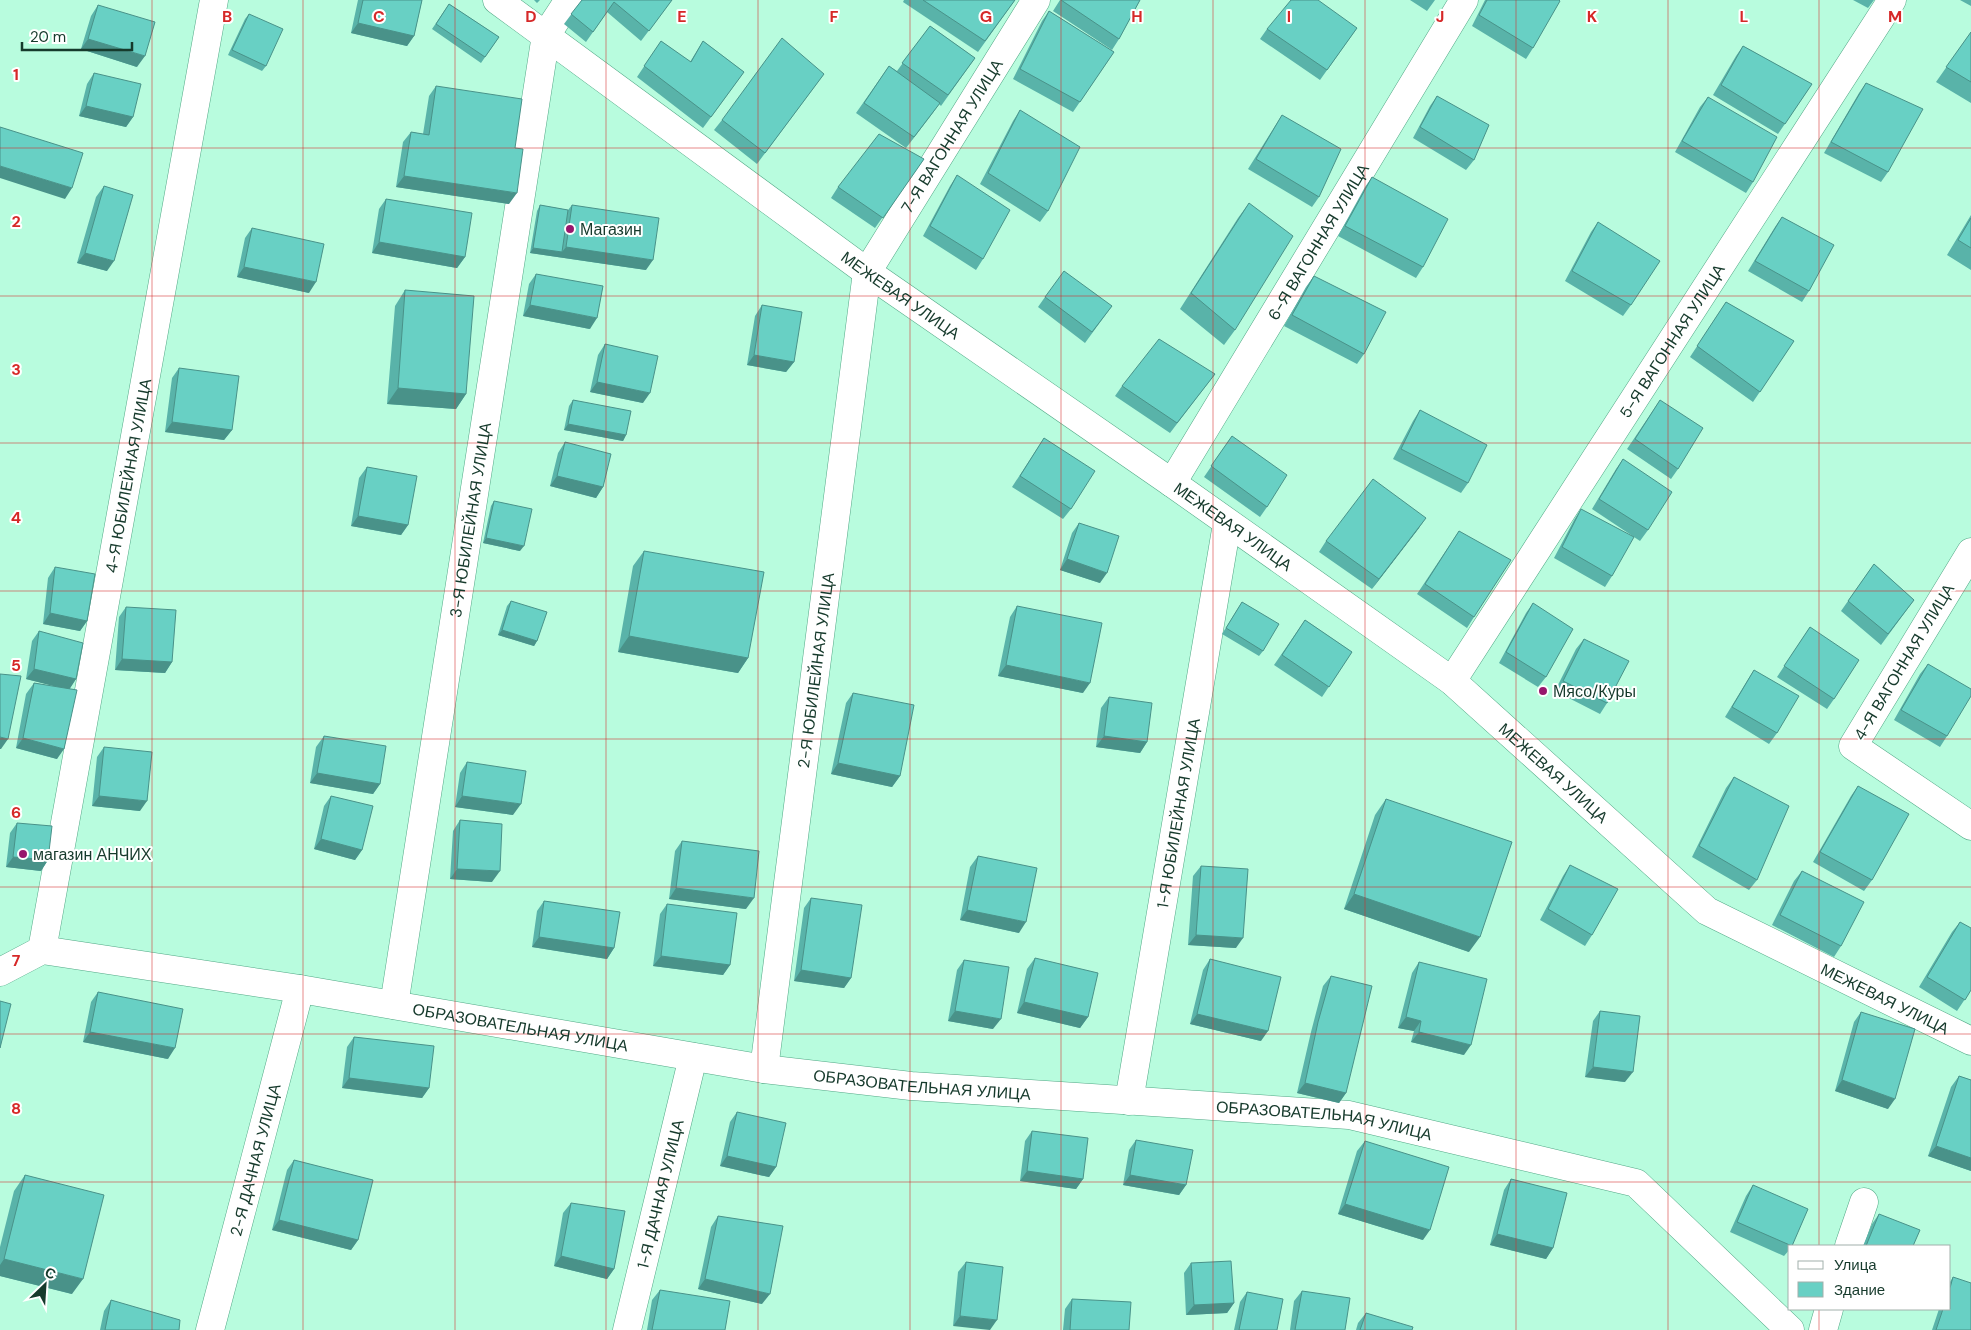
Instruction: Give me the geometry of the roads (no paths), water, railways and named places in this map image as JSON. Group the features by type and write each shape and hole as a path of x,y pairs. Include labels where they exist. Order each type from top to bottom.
{"street":[{"name":"4-Я ЮБИЛЕЙНАЯ УЛИЦА","path":"42,950 214,0"},
{"name":"МЕЖЕВАЯ УЛИЦА","path":"497,0 868,272 1172,483 1452,681 1707,911 1971,1041"},
{"path":"546,35 569,0"},
{"name":"7-Я ВАГОННАЯ УЛИЦА","path":"868,272 1036,0"},
{"name":"6-Я ВАГОННАЯ УЛИЦА","path":"1172,483 1464,0"},
{"name":"5-Я ВАГОННАЯ УЛИЦА","path":"1452,681 1892,0"},
{"name":"3-Я ЮБИЛЕЙНАЯ УЛИЦА","path":"394,1005 546,35"},
{"name":"2-Я ЮБИЛЕЙНАЯ УЛИЦА","path":"764,1069 868,272"},
{"name":"1-Я ЮБИЛЕЙНАЯ УЛИЦА","path":"1129,1102 1228,524"},
{"name":"4-Я ВАГОННАЯ УЛИЦА","path":"1971,552 1853,746 1971,826"},
{"path":"0,972 42,950"},
{"name":"ОБРАЗОВАТЕЛЬНАЯ УЛИЦА","path":"42,950 300,989 764,1069 911,1086 1129,1102 1349,1115 1636,1184 1790,1330"},
{"name":"2-Я ДАЧНАЯ УЛИЦА","path":"210,1330 300,989"},
{"name":"1-Я ДАЧНАЯ УЛИЦА","path":"627,1330 693,1057"},
{"path":"1850,1245 1864,1202"},
{"path":"1823,1330 1830,1310"}],"place":[{"name":"Магазин","path":"570,229"},
{"name":"Мясо/Куры","path":"1543,691"},
{"name":"магазин АНЧИХ","path":"23,854"}]}
